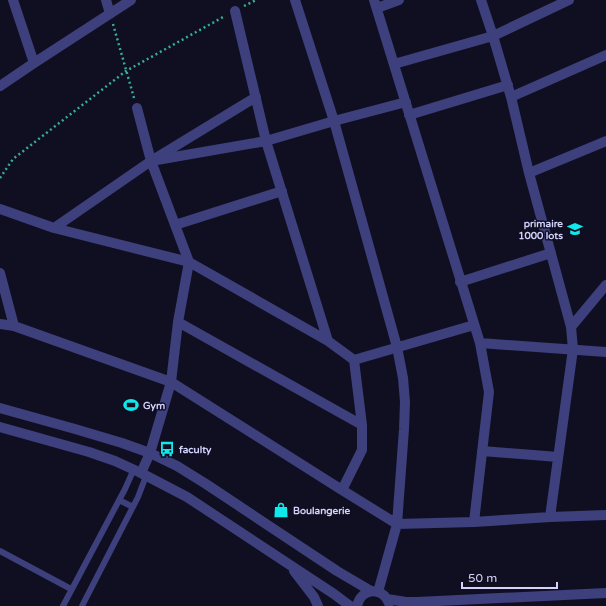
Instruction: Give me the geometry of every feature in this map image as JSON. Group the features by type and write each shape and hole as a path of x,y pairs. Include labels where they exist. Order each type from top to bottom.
{"street":[{"path":"13,0 34,63"},
{"path":"106,0 110,14"},
{"path":"0,86 131,0"},
{"path":"296,0 334,121 397,347 403,378 404,429 397,524 374,591"},
{"path":"399,0 376,4 460,282 480,343 489,392 474,522"},
{"path":"481,0 508,85 529,173 571,327 574,349 550,516"},
{"path":"394,64 493,36 569,0"},
{"path":"235,11 266,141 328,341"},
{"path":"511,97 606,55"},
{"path":"409,115 508,85"},
{"path":"54,228 151,161 256,97"},
{"path":"151,161 266,141 406,102"},
{"path":"137,108 151,161 189,262 178,322 171,382 150,453 141,472"},
{"path":"529,173 606,141"},
{"path":"175,225 282,191"},
{"path":"0,210 54,228 189,262 328,341 354,360 362,425 362,450 342,490"},
{"path":"460,282 551,253"},
{"path":"0,273 14,326"},
{"path":"571,327 606,285"},
{"path":"178,322 362,425"},
{"path":"0,324 14,326 171,382 397,524 474,522 550,516 606,515"},
{"path":"354,360 474,325"},
{"path":"480,343 606,352"},
{"path":"0,408 150,453 176,466 206,484 337,571 374,591 383,594 388,602 606,594"},
{"path":"0,427 89,452 141,472 186,497 290,564 350,606"},
{"path":"482,451 558,457"},
{"path":"290,564 314,597 318,606"},
{"path":"357,606 361,596 365,593 374,591"}],"lane":[{"path":"71,606 64,604 72,588 119,500 141,472"},
{"path":"82,606 133,507 141,472"},
{"path":"119,500 133,507"},
{"path":"0,551 72,588"}],"path":[{"path":"0,178 13,159 126,71 256,0"},
{"path":"110,14 137,108"}],"place":[{"name":"primaire 1000 lots","path":"575,229"},
{"name":"Gym","path":"131,405"},
{"name":"faculty","path":"167,449"},
{"name":"Boulangerie","path":"281,510"}]}
